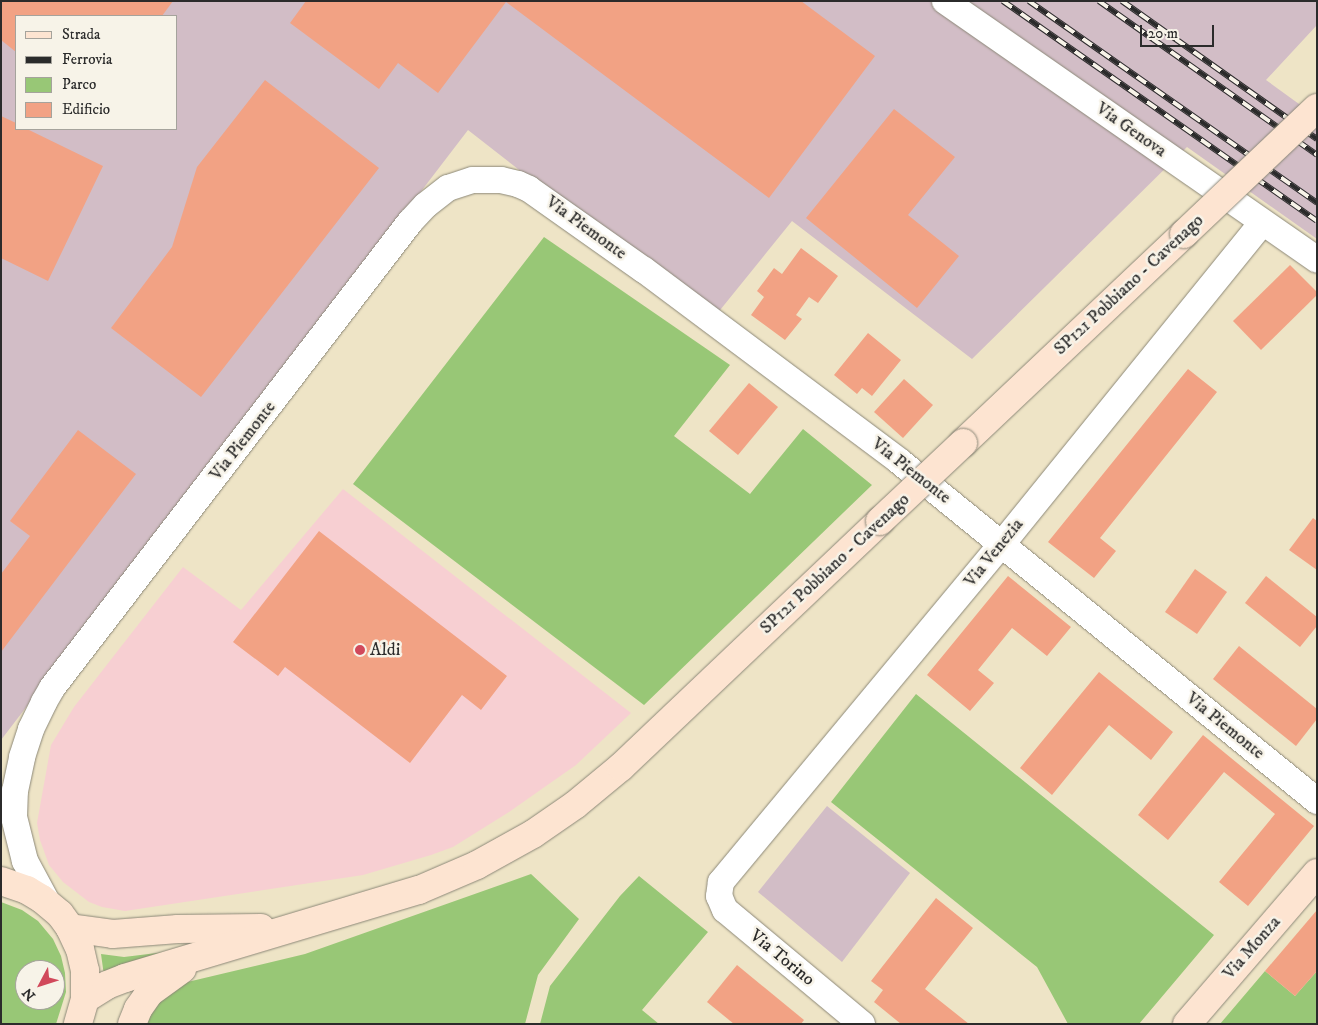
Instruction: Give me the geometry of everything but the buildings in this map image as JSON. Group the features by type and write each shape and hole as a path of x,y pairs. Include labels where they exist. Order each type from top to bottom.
{"main road":[{"name":"SP121 Pobbiano - Cavenago","path":"82,1012 119,980 395,899 443,881 500,853 565,812 621,767 1317,108"},
{"name":"Via Monza","path":"1187,1024 1317,873"},
{"name":"SP121 Pobbiano - Cavenago","path":"1,881 27,890 47,902 70,928 83,960 86,982 82,1012"},
{"name":"SP121 Pobbiano - Cavenago","path":"70,928 113,934 178,929 295,928"},
{"path":"132,1024 141,1004 153,989 205,954"}],"street":[{"name":"Via Genova","path":"946,1 1317,260"},
{"name":"Via Piemonte","path":"47,902 25,861 14,817 18,772 26,743 37,715 52,688 410,222 433,199 448,188 463,182 483,179 501,180 518,184 540,196 644,270 837,414 1002,544 1317,801"},
{"name":"Via Venezia","path":"721,882 1002,544 1263,222"},
{"name":"Via Piemonte","path":"1,844 14,817"},
{"name":"Via Torino","path":"721,882 719,896 725,910 862,1024"}],"shaded area":[{"path":"1,1 1317,1 1317,25 1266,80 1317,117 1317,239 1187,147 972,359 792,221 712,320 468,130 1,740"},
{"path":"343,489 631,713 576,765 509,812 453,847 431,855 363,875 125,911 102,907 89,902 63,882 49,865 40,840 37,823 51,745 74,707 183,567 241,610"},
{"path":"827,806 910,873 842,962 758,892"}],"green space":[{"path":"544,237 730,365 674,436 750,494 803,429 872,485 644,705 353,484"},
{"path":"916,694 1214,935 1139,1024 1068,1024 1037,967 831,802"},
{"path":"531,874 579,919 538,975 525,1024 143,1024 144,1014 179,984 305,954"},
{"path":"639,876 708,932 642,1010 659,1024 540,1024 550,986 620,896"},
{"path":"1,902 22,910 38,921 53,939 61,956 62,960 15,960 15,1010 60,1010 56,1024 1,1024"},
{"path":"198,948 105,983 101,954 124,957"},
{"path":"1265,971 1295,996 1317,971 1317,1024 1220,1024"}],"railway":[{"path":"1003,1 1317,221"},
{"path":"1029,1 1317,203"},
{"path":"1099,1 1317,155"},
{"path":"1122,1 1317,139"}],"place":[{"name":"Aldi","path":"360,650"}]}
